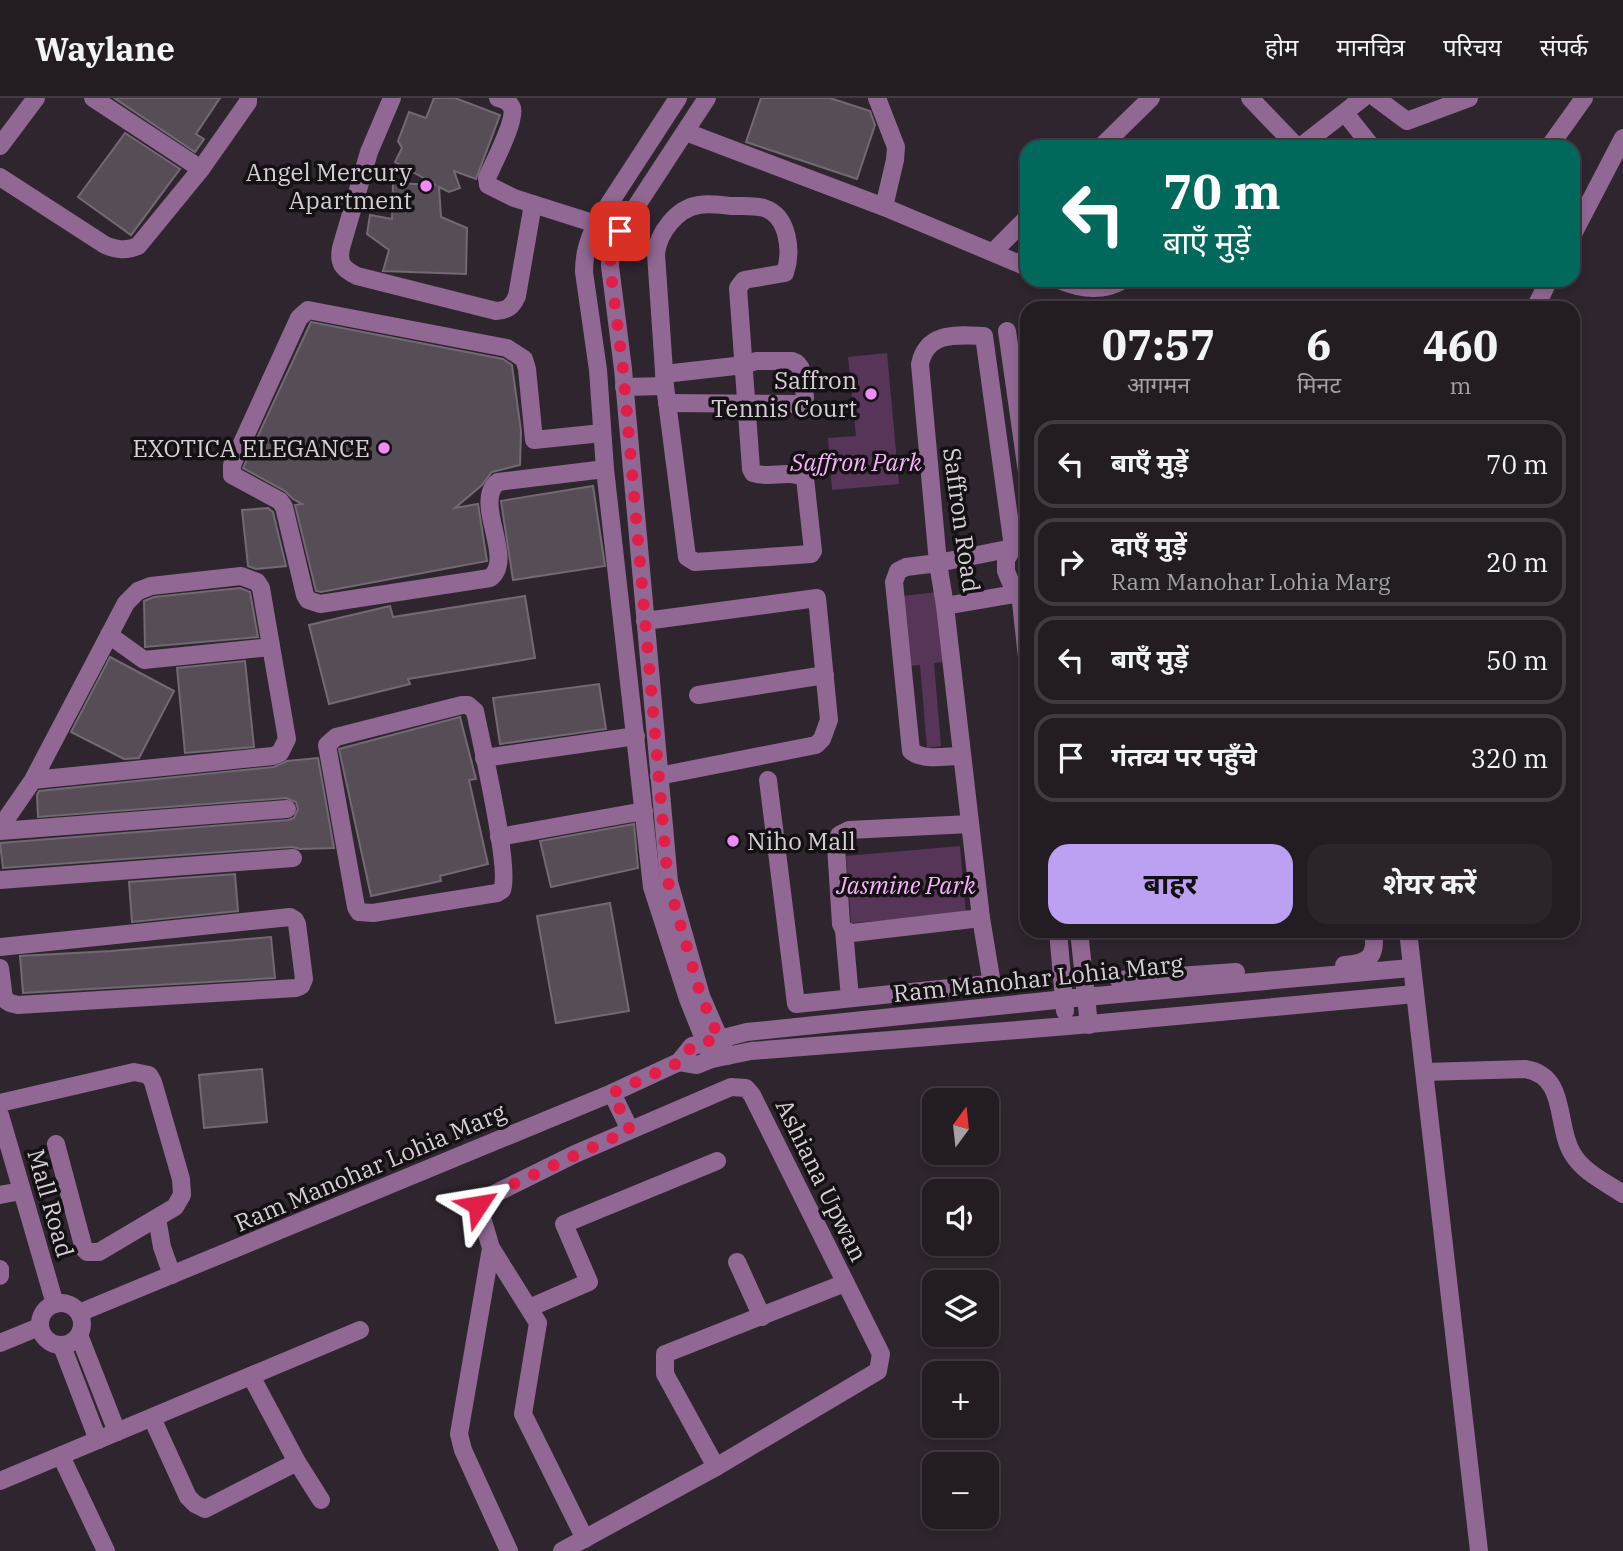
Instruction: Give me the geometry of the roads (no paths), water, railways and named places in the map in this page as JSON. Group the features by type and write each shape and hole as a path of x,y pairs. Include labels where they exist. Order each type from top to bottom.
{"street":[{"path":"0,146 36,98"},
{"path":"93,98 201,169"},
{"path":"0,177 105,245 116,250 129,250 138,246 201,169 248,102 248,98"},
{"path":"392,98 369,152 341,248 339,259 344,269 357,276 496,311 506,310 513,306 517,296 533,204"},
{"path":"498,98 508,102 513,110 488,178 488,185 514,198 596,224"},
{"path":"678,98 596,224 588,240 584,272 598,370 604,462 652,887 688,999 720,1058"},
{"path":"707,98 620,231 611,249 610,266 624,387 668,882 712,1040"},
{"path":"877,98 895,147 895,160 884,206"},
{"path":"1108,140 1151,98"},
{"path":"1250,98 1291,140"},
{"path":"1308,140 1363,98"},
{"path":"1376,98 1407,121 1469,98"},
{"path":"1553,140 1578,100"},
{"path":"1345,113 1366,140"},
{"path":"686,132 884,206 1020,264"},
{"path":"1580,221 1623,138"},
{"path":"700,204 762,207 773,212 783,223 787,237 785,273 744,280 738,288 751,469 753,473 760,475 797,474 805,478 813,551 810,555 695,562 687,556 665,388 657,245 660,236 676,216 687,208 700,204"},
{"path":"993,252 1020,225"},
{"path":"1084,287 1105,287"},
{"path":"602,433 534,440 527,369 524,359 517,352 309,310 302,312 299,318 232,475 280,501 284,507 304,595 320,604 490,578 495,574 499,563 489,497 493,486 498,482 604,462 630,451"},
{"path":"1007,331 1020,423"},
{"name":"Saffron Road","path":"1020,546 984,336 950,336 933,340 922,354 919,364 938,563 945,606 1020,593"},
{"path":"624,387 665,388 747,402 800,404 805,397 798,363 756,361 665,388"},
{"path":"961,755 915,755 910,745 894,582 898,571 906,567 1020,546"},
{"path":"1020,546 1006,560 1010,581 1020,589"},
{"path":"0,830 33,780 125,603 138,591 151,586 240,576 257,582 261,588 287,739 280,753 273,756 33,780"},
{"path":"645,621 817,598 829,720 822,739 816,745 659,776"},
{"path":"768,780 796,1004 988,984 991,978 981,918 945,606"},
{"path":"109,635 144,660 271,647"},
{"path":"698,695 825,676"},
{"path":"632,705 653,702"},
{"path":"468,705 475,711 499,837 505,886 497,893 366,914 359,912 326,752 331,740 468,705"},
{"path":"484,758 636,736"},
{"path":"0,830 287,809"},
{"path":"499,837 644,811"},
{"path":"850,998 836,846 839,835 849,830 970,824"},
{"path":"0,880 293,858"},
{"path":"0,947 290,917 298,924 304,979 301,986 296,988 18,1005 4,999 0,968"},
{"path":"844,930 852,933 981,918"},
{"path":"1059,938 1068,1026"},
{"path":"1081,938 1089,1025"},
{"path":"1119,980 1351,965 1372,956 1376,947 1374,938"},
{"path":"1409,938 1479,1551"},
{"name":"Ram Manohar Lohia Marg","path":"79,1313 612,1093 680,1062 692,1046 712,1040 747,1031 1412,968"},
{"name":"Ram Manohar Lohia Marg","path":"680,1062 697,1065 751,1051 1089,1025 1415,994"},
{"path":"1425,1072 1525,1069 1538,1071 1547,1077 1553,1088 1571,1152 1590,1172 1623,1194"},
{"path":"0,1103 134,1072 149,1075 183,1187 179,1201 99,1252 87,1252 56,1144"},
{"name":"Ashiana Upwan","path":"509,1551 463,1450 459,1434 491,1248 478,1205 483,1198 630,1130 732,1087 746,1088 752,1095 881,1354 878,1371 873,1377 716,1467 562,1551"},
{"path":"612,1093 630,1130"},
{"name":"Mall Road","path":"0,1115 55,1304"},
{"path":"529,1308 589,1282 564,1224 718,1161"},
{"path":"0,1195 21,1191"},
{"path":"157,1217 162,1247 172,1275"},
{"path":"491,1248 538,1323 523,1414 585,1539"},
{"path":"737,1262 762,1317"},
{"path":"0,1269 0,1276"},
{"path":"716,1467 665,1374 665,1354 845,1283"},
{"path":"0,1343 39,1326 45,1310 55,1304 69,1304 79,1313 82,1324 79,1335 69,1344 62,1346 48,1341 39,1326"},
{"path":"0,1482 360,1330"},
{"path":"79,1335 117,1432"},
{"path":"62,1346 98,1440"},
{"path":"251,1376 297,1462 321,1500"},
{"path":"152,1418 188,1497 205,1509 297,1462"},
{"path":"61,1456 106,1551"}],"place":[{"name":"Angel Mercury Apartment","path":"426,186"},
{"name":"Saffron Tennis Court","path":"871,394"},
{"name":"EXOTICA ELEGANCE","path":"384,448"},
{"name":"Niho Mall","path":"733,841"}],"park label":[{"name":"Saffron Park","path":"856,462"},
{"name":"Jasmine Park","path":"906,885"}]}
